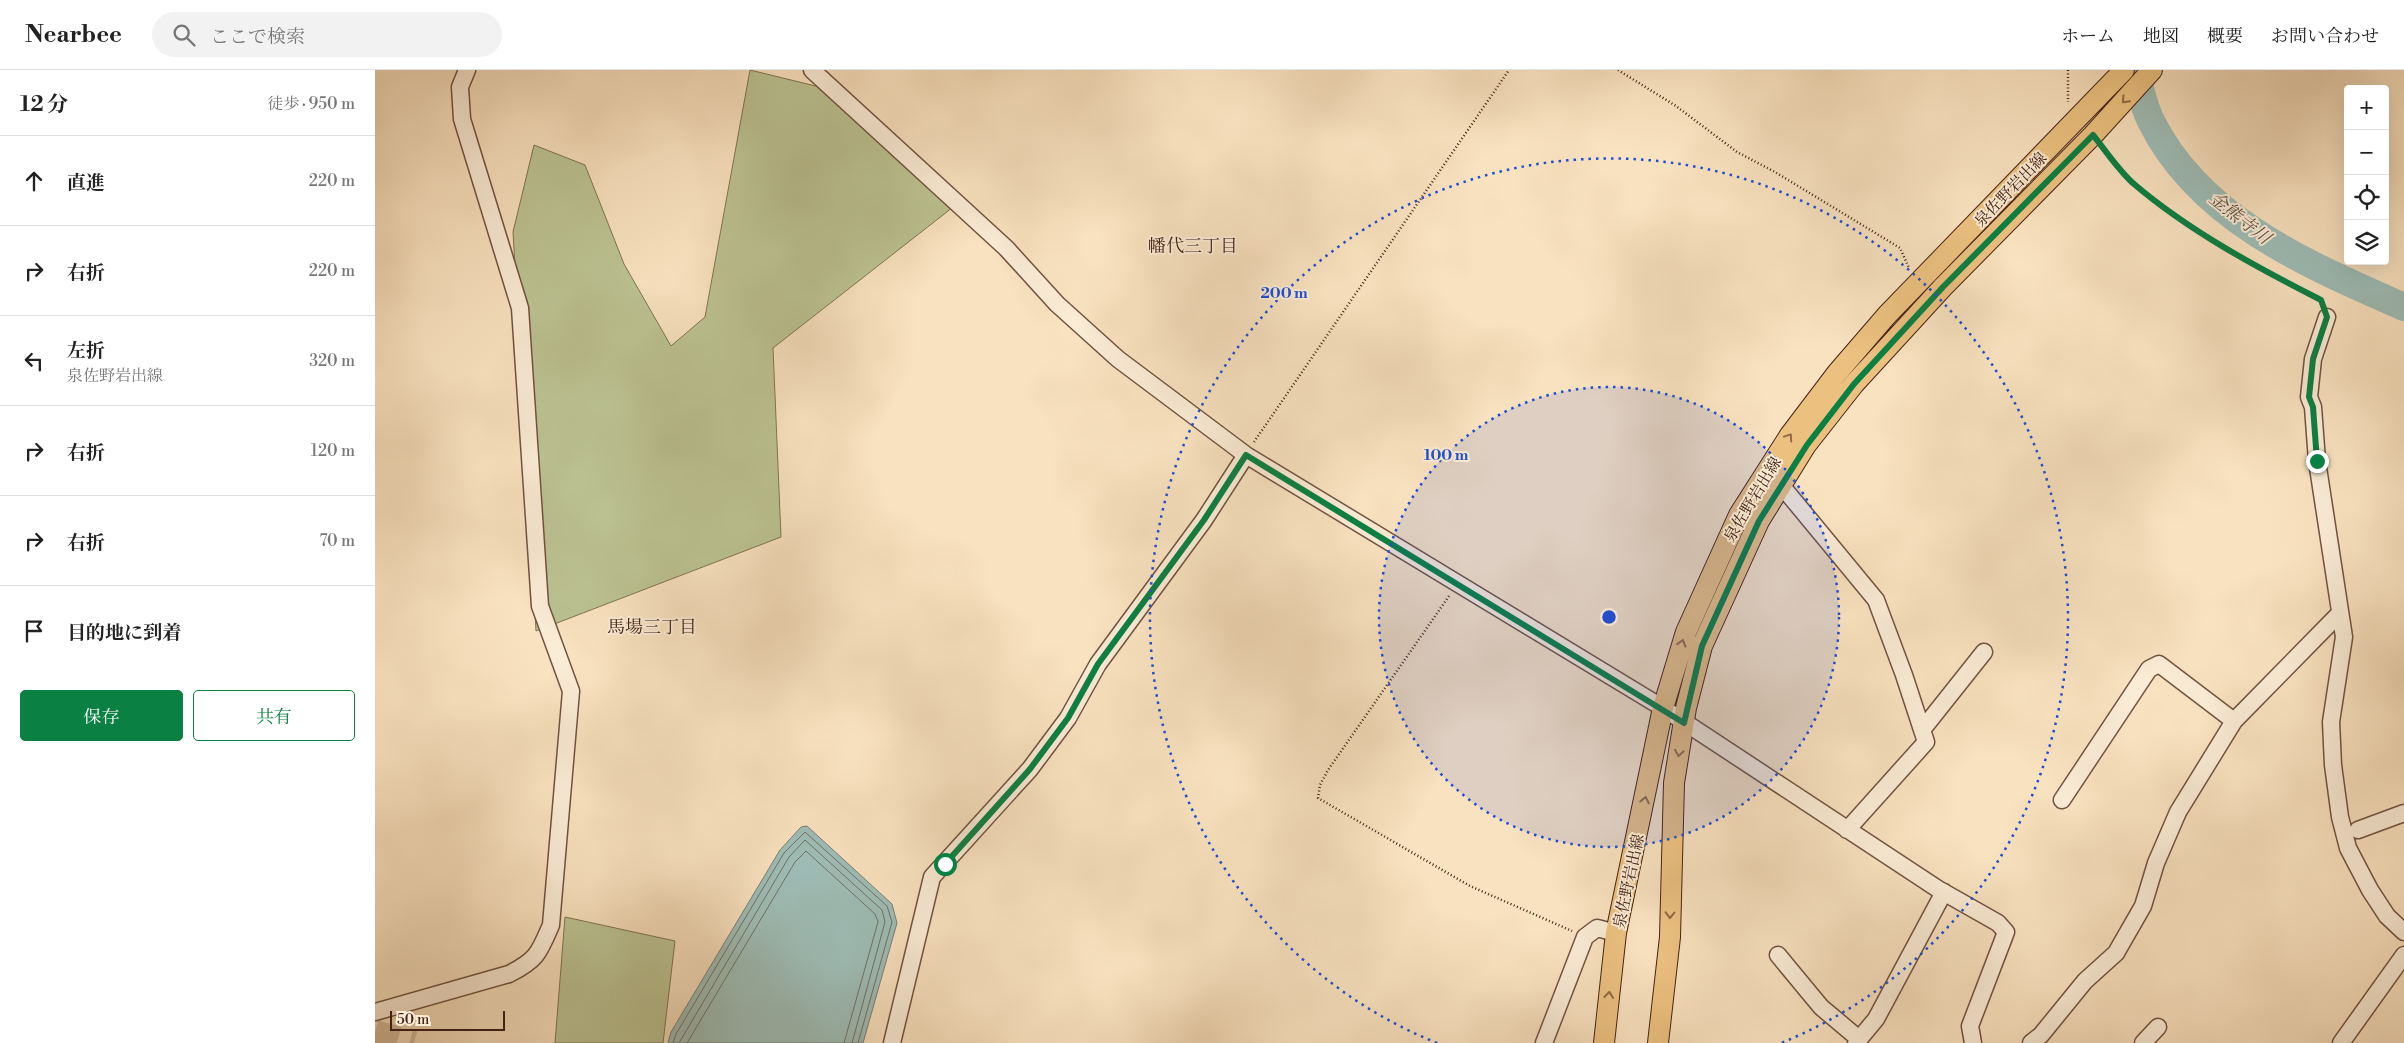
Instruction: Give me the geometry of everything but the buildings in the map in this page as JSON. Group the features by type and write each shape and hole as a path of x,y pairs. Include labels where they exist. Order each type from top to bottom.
{"main road":[{"name":"泉佐野岩出線","path":"1604,1043 1616,933 1663,708 1686,632 1739,515 1790,435 1837,374 1917,285 2124,70"},
{"name":"泉佐野岩出線","path":"1659,1043 1670,937 1674,783 1684,723 1702,646 1759,521 1807,445 1854,384 1943,287 2095,132 2152,70"}],"street":[{"path":"375,1012 509,974 525,966 539,954 551,925 571,691 540,606 520,308 462,119 460,87 467,70"},
{"path":"812,70 1006,248 1057,304 1118,360 1246,455 1663,708 1944,892 1998,922 2006,932 1970,1026 1973,1043"},
{"path":"2327,317 2313,359 2309,397 2313,407 2317,461 2344,636 2331,722 2333,765 2340,817 2348,848 2370,890 2387,916 2404,932"},
{"path":"892,1043 932,877 1030,769 1068,718 1098,664 1204,520 1246,455"},
{"path":"1781,485 1876,600 1926,742 1847,830"},
{"path":"2031,1043 2041,1035 2085,981 2116,953 2143,906 2156,864 2178,812 2234,721 2340,613"},
{"path":"1922,730 1984,652"},
{"path":"2062,800 2149,669 2159,664 2234,721"},
{"path":"2358,830 2404,813"},
{"path":"1778,955 1821,1007 1858,1041 1875,1019 1944,892"},
{"path":"1544,1043 1585,937 1597,928 1616,933"},
{"path":"2341,1043 2404,955"},
{"path":"2143,1043 2158,1027"}],"path":[{"path":"1246,455 1509,70"},
{"path":"1617,70 1676,106 1737,152 1775,172 1899,248 1917,285"},
{"path":"2068,70 2077,119"},
{"path":"2095,132 2133,184 2247,262 2321,300 2327,317"},
{"path":"1458,583 1328,770 1320,785 1318,798 1470,886 1585,937"}],"green space":[{"path":"750,70 836,91 957,204 773,348 781,537 536,631 513,232 534,145 585,165 624,264 671,346 705,317"},
{"path":"565,917 675,941 663,1043 555,1043"}],"water":[{"path":"807,826 892,904 897,923 863,1043 668,1043 671,1032 780,850 801,827"}],"waterway":[{"name":"金熊寺川","path":"2135,70 2151,121 2172,156 2198,186 2228,212 2260,235 2295,256 2404,307"}],"tunnel":[{"path":"375,1032 414,1043"}],"district":[{"name":"幡代三丁目","path":"1193,246"},
{"name":"馬場三丁目","path":"652,627"}],"route":[{"path":"945,864 1030,769 1068,718 1098,664 1204,520 1246,455 1663,708 1684,723 1702,646 1759,521 1807,445 1854,384 1943,287 2093,135 2133,184 2193,227 2247,262 2321,300 2327,317 2313,359 2309,397 2313,407 2317,461"}]}
